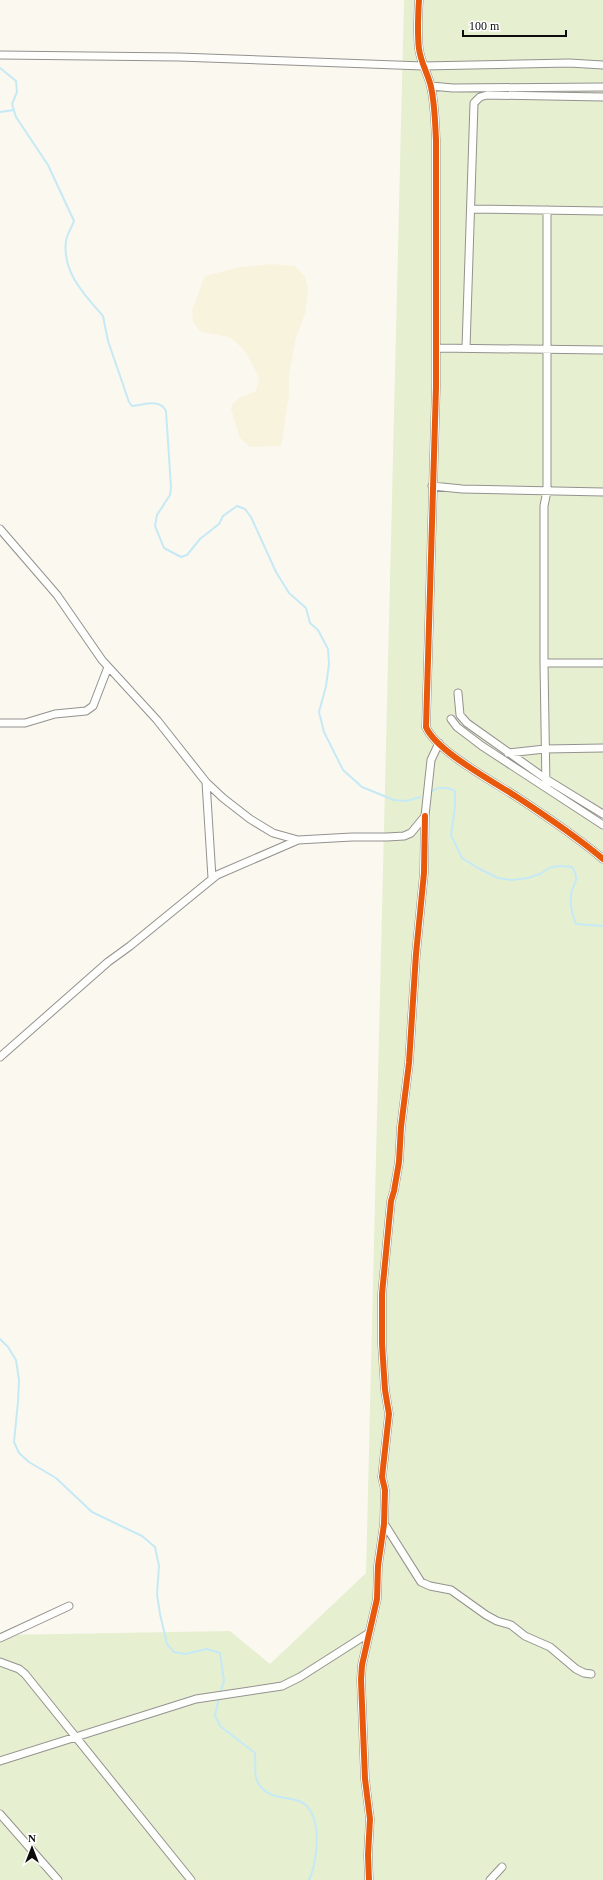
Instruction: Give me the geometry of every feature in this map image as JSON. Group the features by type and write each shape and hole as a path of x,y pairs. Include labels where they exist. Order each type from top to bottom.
{"street":[{"path":"419,0 418,34 423,66 431,86 435,110 436,140 436,348 432,532 425,723 427,731 439,743 472,770 556,823 603,859"},
{"path":"0,55 179,57 423,66 569,63 603,65"},
{"path":"431,86 453,88 603,87"},
{"path":"466,348 474,103 480,97 487,95 603,97"},
{"path":"471,209 603,211"},
{"path":"546,787 544,506 547,491 547,210"},
{"path":"436,348 547,348 603,350"},
{"path":"432,486 462,489 603,492"},
{"path":"0,529 57,595 108,667 157,720 206,782 223,798 250,819 273,833 298,840 404,836 411,833 425,816"},
{"path":"544,663 603,663"},
{"path":"0,723 25,723 55,714 86,711 93,706 108,667"},
{"path":"458,693 460,714 467,723 546,779 603,814"},
{"path":"451,719 457,727 482,746 603,825"},
{"path":"370,1880 368,1855 370,1819 365,1779 361,1680 362,1665 377,1599 378,1566 384,1524 385,1490 382,1477 389,1414 385,1390 382,1344 383,1268 391,1201 399,1162 401,1128 410,1063 416,954 424,872 425,816 431,760 439,743"},
{"path":"508,753 545,749 603,748"},
{"path":"206,782 212,878"},
{"path":"0,1057 108,962 130,946 212,878 224,871 298,840"},
{"path":"384,1524 421,1582 430,1586 451,1590 486,1615 497,1621 511,1625 525,1636 550,1647 572,1666 584,1673 591,1674"},
{"path":"0,1638 69,1606"},
{"path":"0,1761 196,1699 282,1686 300,1677 370,1633"},
{"path":"0,1662 19,1668 25,1674 78,1737 142,1821 191,1880"},
{"path":"0,1814 58,1880"},
{"path":"490,1880 502,1867"}],"shaded area":[{"path":"272,264 295,266 305,277 308,289 305,314 296,338 289,375 289,395 281,446 250,447 240,438 231,409 233,403 239,398 256,391 259,378 245,351 235,341 229,337 201,332 193,322 192,310 205,276 240,267"}],"green space":[{"path":"404,0 603,0 603,1880 0,1880 0,1635 230,1631 270,1664 366,1573"}],"waterway":[{"path":"0,68 16,81 17,92 12,104 16,117 48,165 74,221 66,241 67,263 82,291 103,316 108,341 129,402 132,406 156,403 163,407 166,411 171,487 170,495 157,515 155,526 164,548 181,557 187,555 200,539 219,524 223,516 237,506 245,509 251,517 276,572 289,593 306,608 310,623 318,630 328,649 329,664 326,686 319,712 324,732 343,770 362,787 394,800 407,801 420,797"},
{"path":"0,112 14,110"},
{"path":"431,792 433,790 443,788 455,791 455,807 451,835 462,858 498,878 511,880 528,878 540,874 551,867 572,867 576,875 576,881 571,895 571,902 572,914 576,924 603,926"},
{"path":"0,1339 8,1347 16,1360 19,1380 14,1442 19,1453 29,1462 56,1478 92,1512 142,1536 155,1547 159,1566 157,1594 167,1644 174,1652 185,1654 207,1649 220,1653 224,1681 220,1694"},
{"path":"219,1698 215,1715 220,1726 255,1753 256,1779 260,1786 269,1794 274,1796 299,1801 307,1806 312,1815 316,1825 317,1837 315,1861 309,1880"}],"cycle path":[{"path":"419,0 419,49 421,59 430,82 435,114 436,140 436,387 426,727 441,746 453,756 550,819 603,859"},
{"path":"369,1880 368,1855 370,1819 365,1779 361,1680 362,1665 377,1599 378,1566 384,1524 385,1490 382,1477 389,1414 385,1390 382,1344 382,1294 391,1201 399,1162 401,1127 409,1063 416,954 424,873 425,816"}]}
